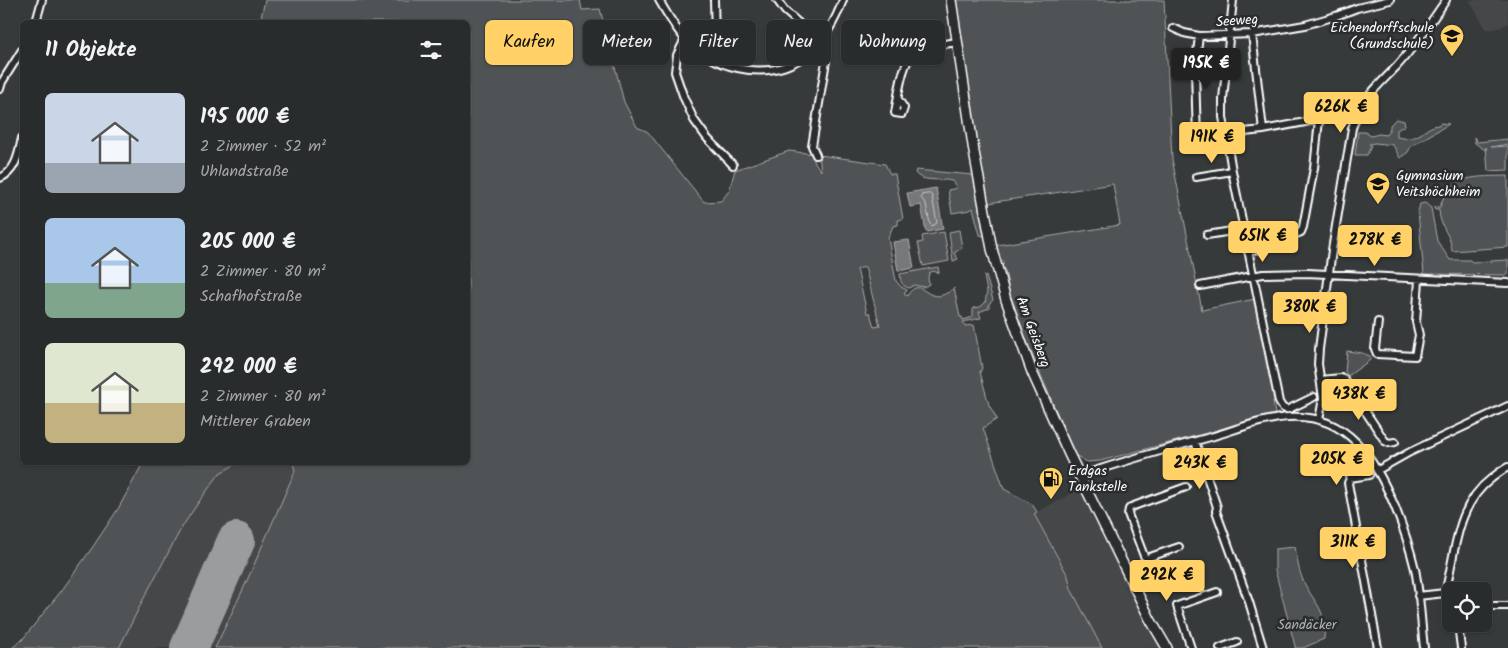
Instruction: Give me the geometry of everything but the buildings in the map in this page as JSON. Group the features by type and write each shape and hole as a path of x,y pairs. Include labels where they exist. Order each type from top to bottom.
{"street":[{"path":"37,20 42,0"},
{"path":"659,0 666,14 680,32"},
{"path":"714,0 715,20"},
{"path":"777,0 795,20"},
{"path":"831,24 843,0"},
{"name":"Am Geisberg","path":"951,0 977,166 992,249 1002,286 1032,372 1079,476 1150,619 1167,648"},
{"path":"1233,0 1223,99 1225,134 1248,252 1279,402 1282,407 1289,409 1314,397"},
{"name":"Seeweg","path":"1173,28 1184,33 1199,36 1252,34 1305,25 1356,8 1390,0"},
{"path":"1319,420 1323,398 1318,364 1319,349 1352,128 1358,112 1370,93 1415,44 1446,0"},
{"path":"1252,34 1263,130"},
{"path":"1199,36 1195,70 1197,139 1200,143 1205,144 1221,141 1225,134"},
{"path":"945,45 958,42"},
{"path":"680,49 677,55 675,72 694,120 733,165"},
{"path":"0,89 2,82 20,53"},
{"path":"728,65 738,69 761,71 784,65"},
{"path":"816,155 812,146 825,65"},
{"path":"898,99 906,65"},
{"path":"1225,134 1263,130 1358,112"},
{"path":"1248,252 1301,232 1316,150 1319,120"},
{"path":"0,178 11,171 20,144"},
{"path":"1196,177 1232,171"},
{"path":"1207,234 1244,229"},
{"path":"1200,286 1254,276 1282,274 1329,274 1508,283"},
{"path":"1378,322 1374,349 1377,354 1416,356 1419,280"},
{"path":"1321,380 1341,378 1344,380 1385,441 1389,443 1395,442"},
{"path":"1378,470 1410,452 1508,406"},
{"path":"1079,476 1130,459 1288,417 1319,420 1339,428 1355,440 1367,453 1378,470 1408,543 1416,571 1422,647"},
{"path":"1195,441 1217,507 1216,511 1250,602 1263,648"},
{"path":"1450,582 1458,530 1465,511 1474,496 1487,481 1508,468"},
{"path":"1369,475 1350,478 1348,484 1378,648"},
{"path":"1179,548 1147,558 1144,556 1128,510 1131,507 1186,487"},
{"path":"1191,648 1177,606 1217,592"},
{"path":"1418,596 1442,594"},
{"path":"1492,606 1508,606"},
{"path":"1459,632 1461,648"},
{"path":"1220,648 1237,642"}],"shaded area":[{"path":"1469,0 1508,0 1508,23 1495,29 1486,29"},
{"path":"234,465 294,465 295,471 215,648 119,648 182,527 220,473"},
{"path":"1079,489 1161,648 1102,648 1071,589 1068,576 1034,514"}],"green space":[{"path":"265,0 580,0 582,10 600,9 603,20 583,20 583,65 614,65 624,102 637,127 648,132 704,202 721,201 729,191 735,170 789,151 813,154 814,161 821,171 819,155 885,164 890,174 895,174 903,219 898,220 898,225 893,226 888,238 896,281 907,290 904,294 907,296 912,289 917,288 937,296 945,294 954,288 960,317 963,320 973,317 973,308 980,307 985,303 987,292 984,276 986,276 993,300 989,304 989,308 979,312 981,318 963,322 965,326 974,325 982,368 980,372 989,405 997,419 983,428 1004,489 1032,504 1037,512 1034,514 1068,576 1071,589 1102,648 215,648 295,471 294,465 470,465 470,20 260,20","holes":["865,267 880,326 874,327 870,313 867,313 857,269"]},
{"path":"956,0 1164,0 1172,159 1202,310 1255,299 1276,399 1273,401 1275,415 1100,461 1087,462 1075,455 1031,352 1010,294 1002,265 1004,264 1000,260 997,245 1120,225 1113,184 988,203 983,187"},
{"path":"1396,119 1404,121 1405,125 1397,130 1397,137 1405,138 1417,136 1440,123 1449,124 1411,146 1408,152 1400,158 1393,145 1375,143 1369,144 1371,146 1367,155 1355,155 1358,132 1365,132 1371,136 1386,135 1390,125"},
{"path":"1474,137 1477,142 1508,139 1508,144 1491,147 1508,146 1508,170 1488,171 1486,147 1485,150 1475,143"},
{"path":"916,170 973,175 984,236 980,235 973,208 952,213 948,190 957,188 952,181 922,178 915,173"},
{"path":"1486,176 1508,176 1508,247 1452,251 1450,240 1441,222 1439,210 1435,210 1434,207 1440,207 1444,196 1450,188 1466,179"},
{"path":"1425,203 1431,208 1437,241 1450,260 1470,260 1472,262 1508,260 1508,275 1424,274 1418,212 1420,204"},
{"path":"959,230 962,248 954,253 958,259 953,261 949,232"},
{"path":"944,232 949,261 923,266 918,243 923,242 922,236"},
{"path":"938,267 939,273 933,271 929,273 929,284 924,287 914,285 909,288 901,283 900,274"},
{"path":"1347,351 1370,356 1370,360 1348,376 1345,372"},
{"path":"142,465 234,465 220,473 182,527 119,648 12,648 22,640 62,590 118,509"},
{"name":"Sandäcker","path":"1295,547 1302,578 1321,612 1324,628 1324,639 1303,648 1295,648 1275,570 1275,549"}],"water":[{"path":"936,188 943,229 926,232 921,205 910,207 907,193"},
{"path":"909,240 914,268 898,271 893,242"}],"runway":[{"path":"189,648 236,541"}],"place":[{"name":"Eichendorffschule (Grundschule)","path":"1452,57"},
{"name":"Gymnasium Veitshöchheim","path":"1378,205"},
{"name":"Erdgas Tankstelle","path":"1051,500"}]}
